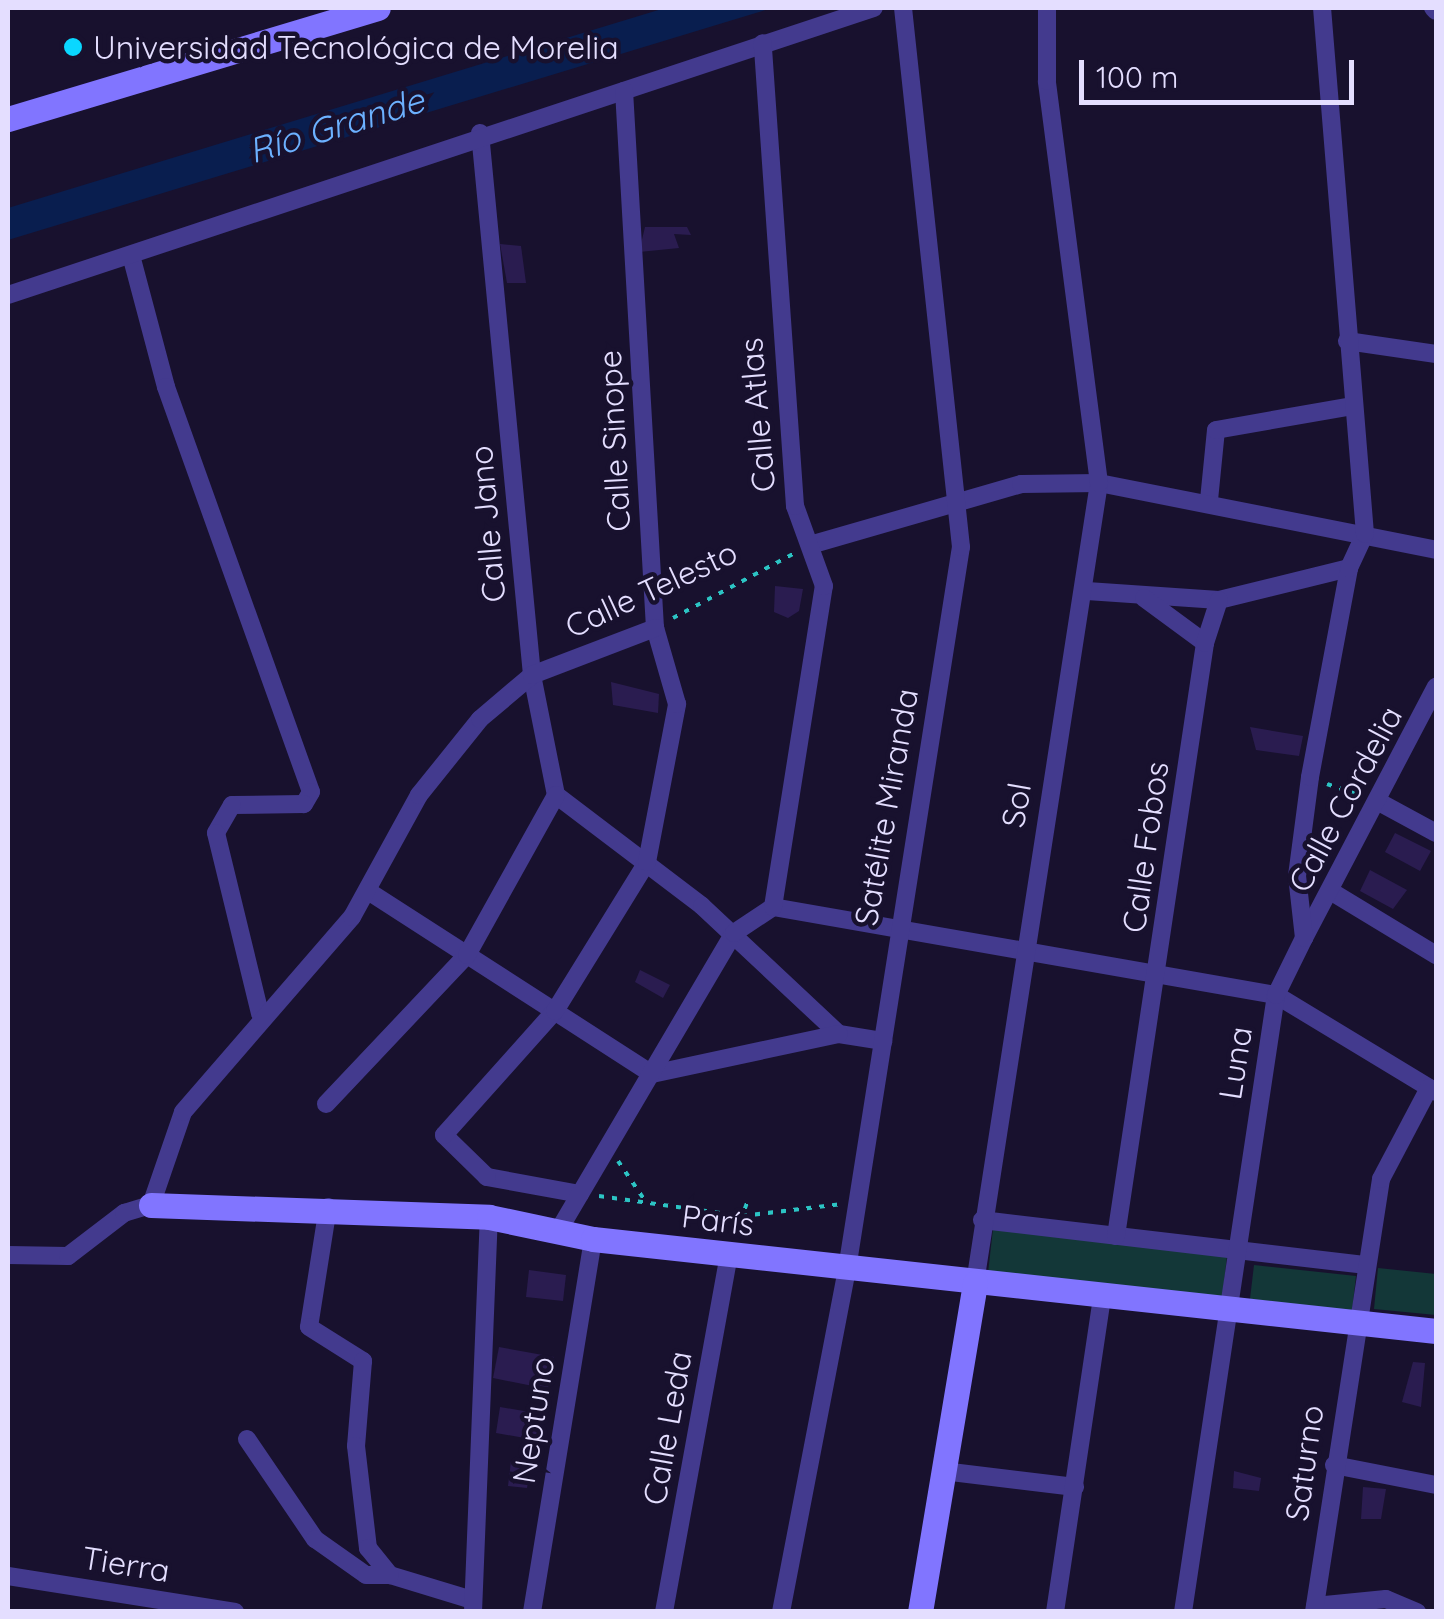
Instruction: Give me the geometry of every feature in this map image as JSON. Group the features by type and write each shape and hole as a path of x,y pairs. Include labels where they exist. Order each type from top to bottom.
{"street":[{"path":"8,119 378,8"},
{"path":"8,296 132,259 480,134 874,8"},
{"name":"Satélite Miranda","path":"781,1612 847,1269 883,1040 894,930 961,547 953,504 903,8"},
{"name":"Sol","path":"920,1612 1024,948 1087,591 1099,482 1047,81 1047,8"},
{"path":"1304,938 1296,876 1310,777 1349,568 1365,534 1322,8"},
{"name":"Calle Atlas","path":"763,43 795,506 824,586 773,907"},
{"name":"Calle Sinope","path":"580,1194 487,1177 444,1134 555,1011 647,862 677,704 655,628 624,91"},
{"name":"Calle Jano","path":"480,134 532,675 556,795"},
{"path":"132,259 166,387 311,792 304,804 232,805 220,815 216,834 260,1014"},
{"path":"1347,341 1436,354"},
{"path":"1209,500 1216,430 1352,406"},
{"path":"810,545 1020,484 1099,482 1209,500 1436,550"},
{"path":"1087,591 1144,598 1219,600 1349,568"},
{"path":"1144,598 1205,643"},
{"name":"Calle Fobos","path":"1116,1236 1205,643 1219,600"},
{"name":"Calle Telesto","path":"151,1205 183,1112 260,1014 368,891 419,795 480,719 532,675 655,628"},
{"name":"Calle Cordelia","path":"1304,938 1332,892 1436,690"},
{"path":"326,1104 468,955 556,795 734,933 839,1034"},
{"path":"1379,802 1436,833"},
{"path":"368,891 652,1074 839,1034 883,1040"},
{"path":"1332,892 1436,955"},
{"path":"560,1228 734,933 773,907 894,930 1158,967 1276,995 1432,1090"},
{"name":"Luna","path":"1183,1612 1276,995 1304,938"},
{"name":"Saturno","path":"1314,1609 1354,1323 1381,1179 1432,1090"},
{"name":"París","path":"8,1255 68,1256 124,1213 151,1205 328,1207 489,1217 560,1228 594,1238 847,1269 1436,1331"},
{"path":"328,1207 309,1327 363,1361 356,1446 366,1531 390,1575"},
{"path":"247,1439 315,1539 366,1574 390,1575 471,1605 489,1217"},
{"path":"982,1220 1364,1265"},
{"name":"Neptuno","path":"532,1612 594,1238"},
{"name":"Calle Leda","path":"664,1612 729,1254"},
{"path":"1055,1612 1102,1297"},
{"path":"1334,1465 1436,1485"},
{"path":"943,1471 1074,1487"},
{"name":"Tierra","path":"8,1576 236,1612"},
{"path":"1314,1609 1386,1599 1416,1612"}],"path":[{"name":"Calle Telesto","path":"655,628 810,545"},
{"path":"1310,777 1379,802"},
{"path":"609,1146 646,1202"},
{"path":"580,1194 742,1216 857,1203"},
{"path":"729,1254 748,1200"}],"green space":[{"path":"993,1229 1227,1256 1222,1300 988,1273"},
{"path":"1254,1265 1356,1276 1352,1311 1250,1299"},
{"path":"1378,1268 1436,1274 1436,1315 1374,1309"}],"water":[{"name":"Río Grande","path":"665,8 772,8 8,240 8,208"}],"building":[{"path":"645,227 687,227 691,235 674,234 679,248 639,252"},
{"path":"500,244 521,246 526,283 507,283"},
{"path":"775,586 803,589 799,611 788,618 774,612"},
{"path":"611,682 659,694 658,713 613,705"},
{"path":"1250,727 1303,736 1299,756 1256,750"},
{"path":"1395,833 1431,851 1420,871 1385,852"},
{"path":"1370,870 1407,890 1393,909 1360,891"},
{"path":"640,970 670,985 663,998 635,982"},
{"path":"529,1270 566,1275 563,1301 526,1297"},
{"path":"499,1347 554,1357 548,1389 493,1378"},
{"path":"1413,1362 1425,1363 1421,1407 1402,1402"},
{"path":"500,1407 541,1414 536,1440 496,1433"},
{"path":"511,1461 531,1464 527,1488 508,1486"},
{"path":"1234,1471 1261,1478 1259,1491 1233,1488"},
{"path":"1363,1487 1386,1489 1381,1519 1361,1519"}],"place":[{"name":"Universidad Tecnológica de Morelia","path":"73,47"}]}
